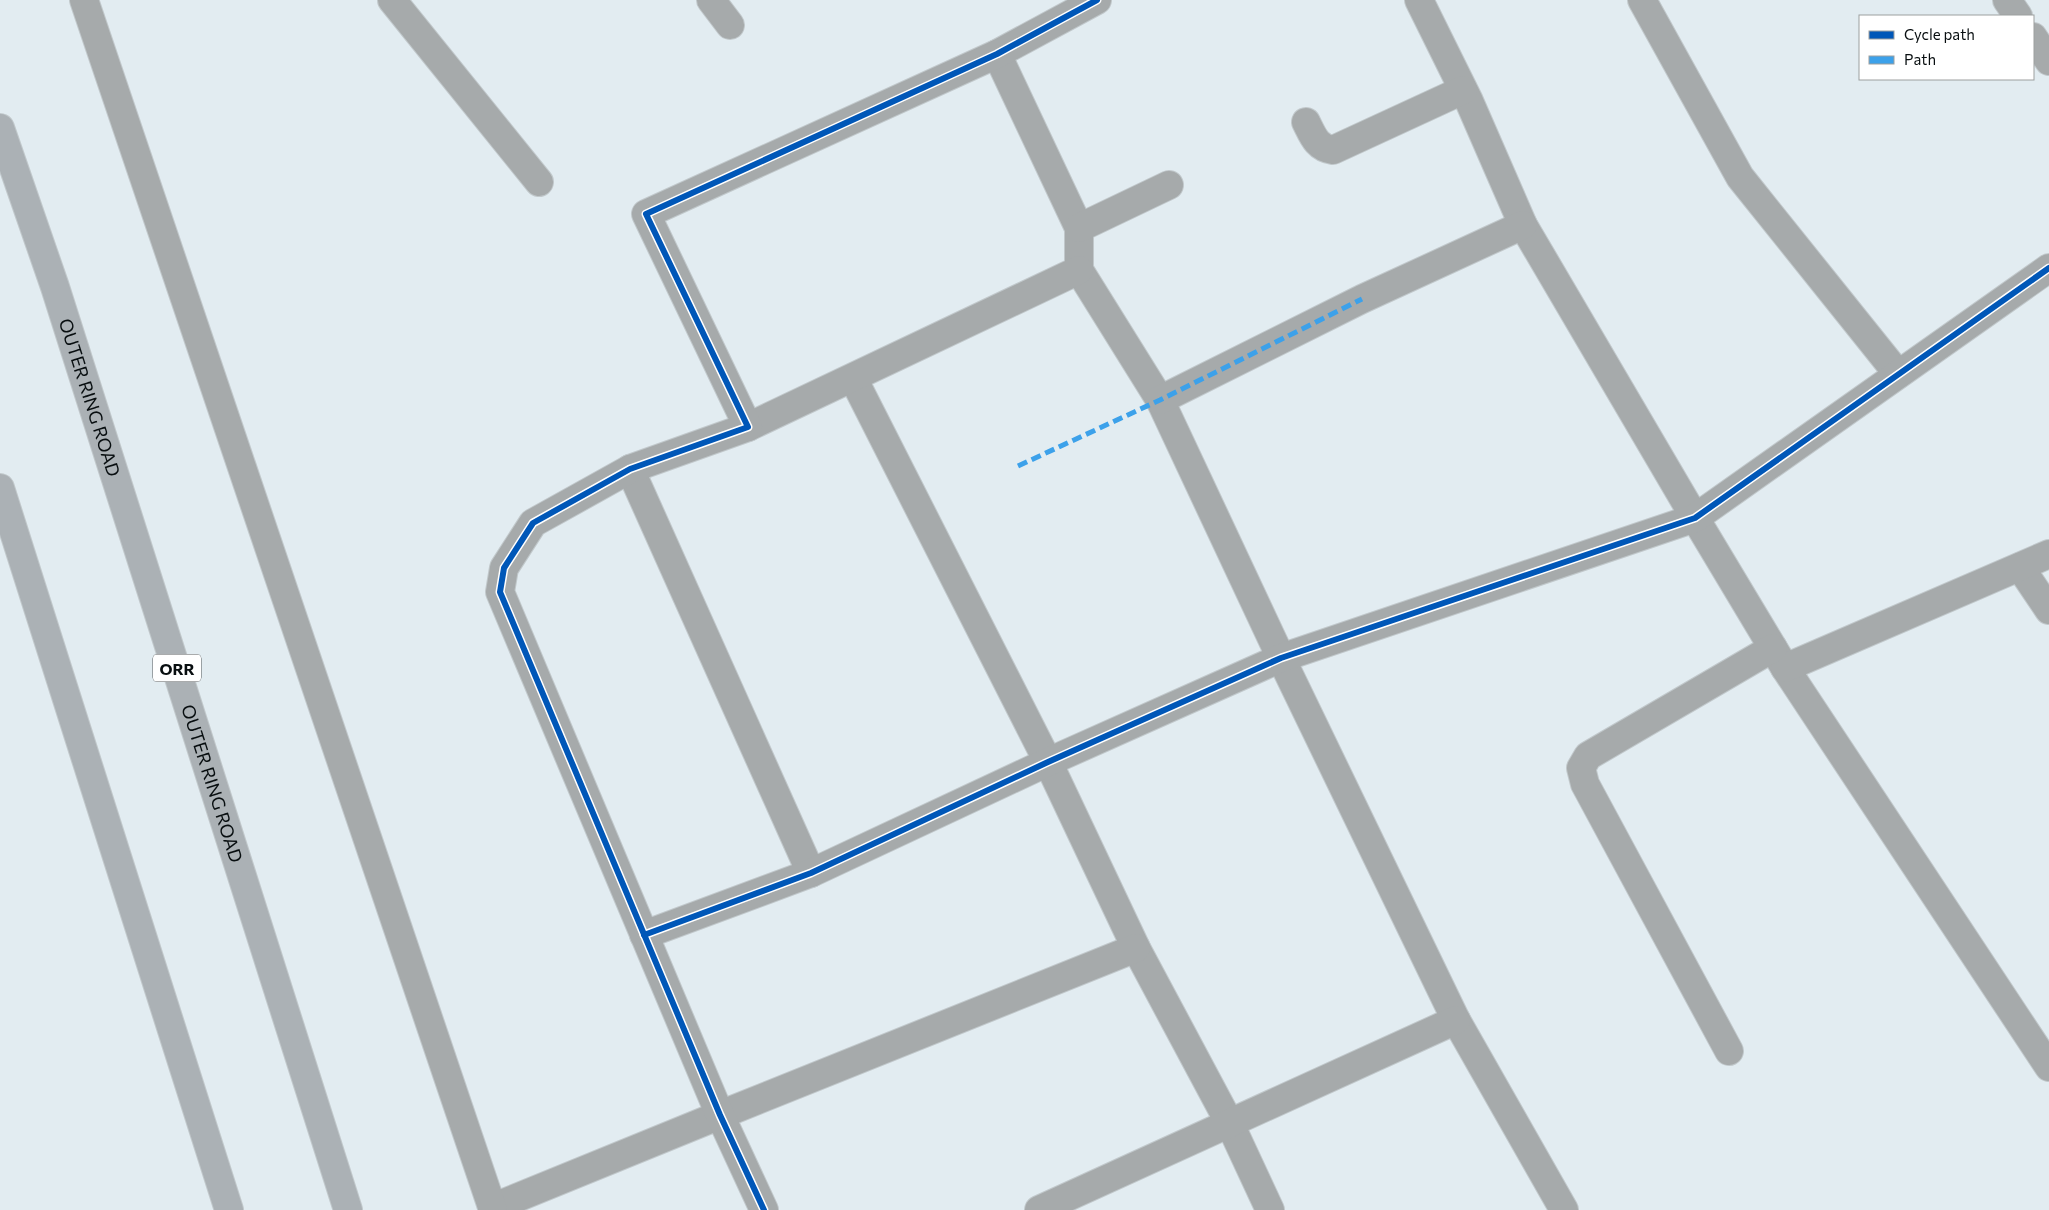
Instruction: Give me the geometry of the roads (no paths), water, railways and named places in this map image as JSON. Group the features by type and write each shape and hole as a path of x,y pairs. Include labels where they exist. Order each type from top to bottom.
{"highway":[{"name":"OUTER RING ROAD","path":"0,128 55,287 348,1210"},
{"path":"0,488 229,1210"}],"street":[{"path":"84,0 493,1209 720,1114 1136,948"},
{"path":"392,0 538,182"},
{"path":"711,0 730,24"},
{"path":"748,427 646,214 997,54 1098,0"},
{"path":"1419,0 1463,90 1523,225 1695,518 1779,658 2049,1067"},
{"path":"1642,0 1740,177 1898,374"},
{"path":"2007,0 2017,15"},
{"path":"2034,39 2049,61"},
{"path":"997,54 1078,228 1079,270 1160,400 1281,658 1456,1020 1564,1210"},
{"path":"1306,122 1316,141 1323,149 1333,150 1463,90"},
{"path":"1078,228 1169,185"},
{"path":"1160,400 1362,299 1523,225"},
{"path":"644,935 811,874 1048,762 1281,658 1695,518 2049,268"},
{"path":"764,1210 720,1114 500,592 504,568 533,523 630,469 748,427 1079,270"},
{"path":"853,378 1048,762 1136,948 1230,1124 1270,1210"},
{"path":"630,469 811,874"},
{"path":"1729,1051 1585,784 1581,768 1588,756 1779,658 2020,567 2049,554"},
{"path":"2020,567 2049,610"},
{"path":"1039,1210 1456,1020"}]}
